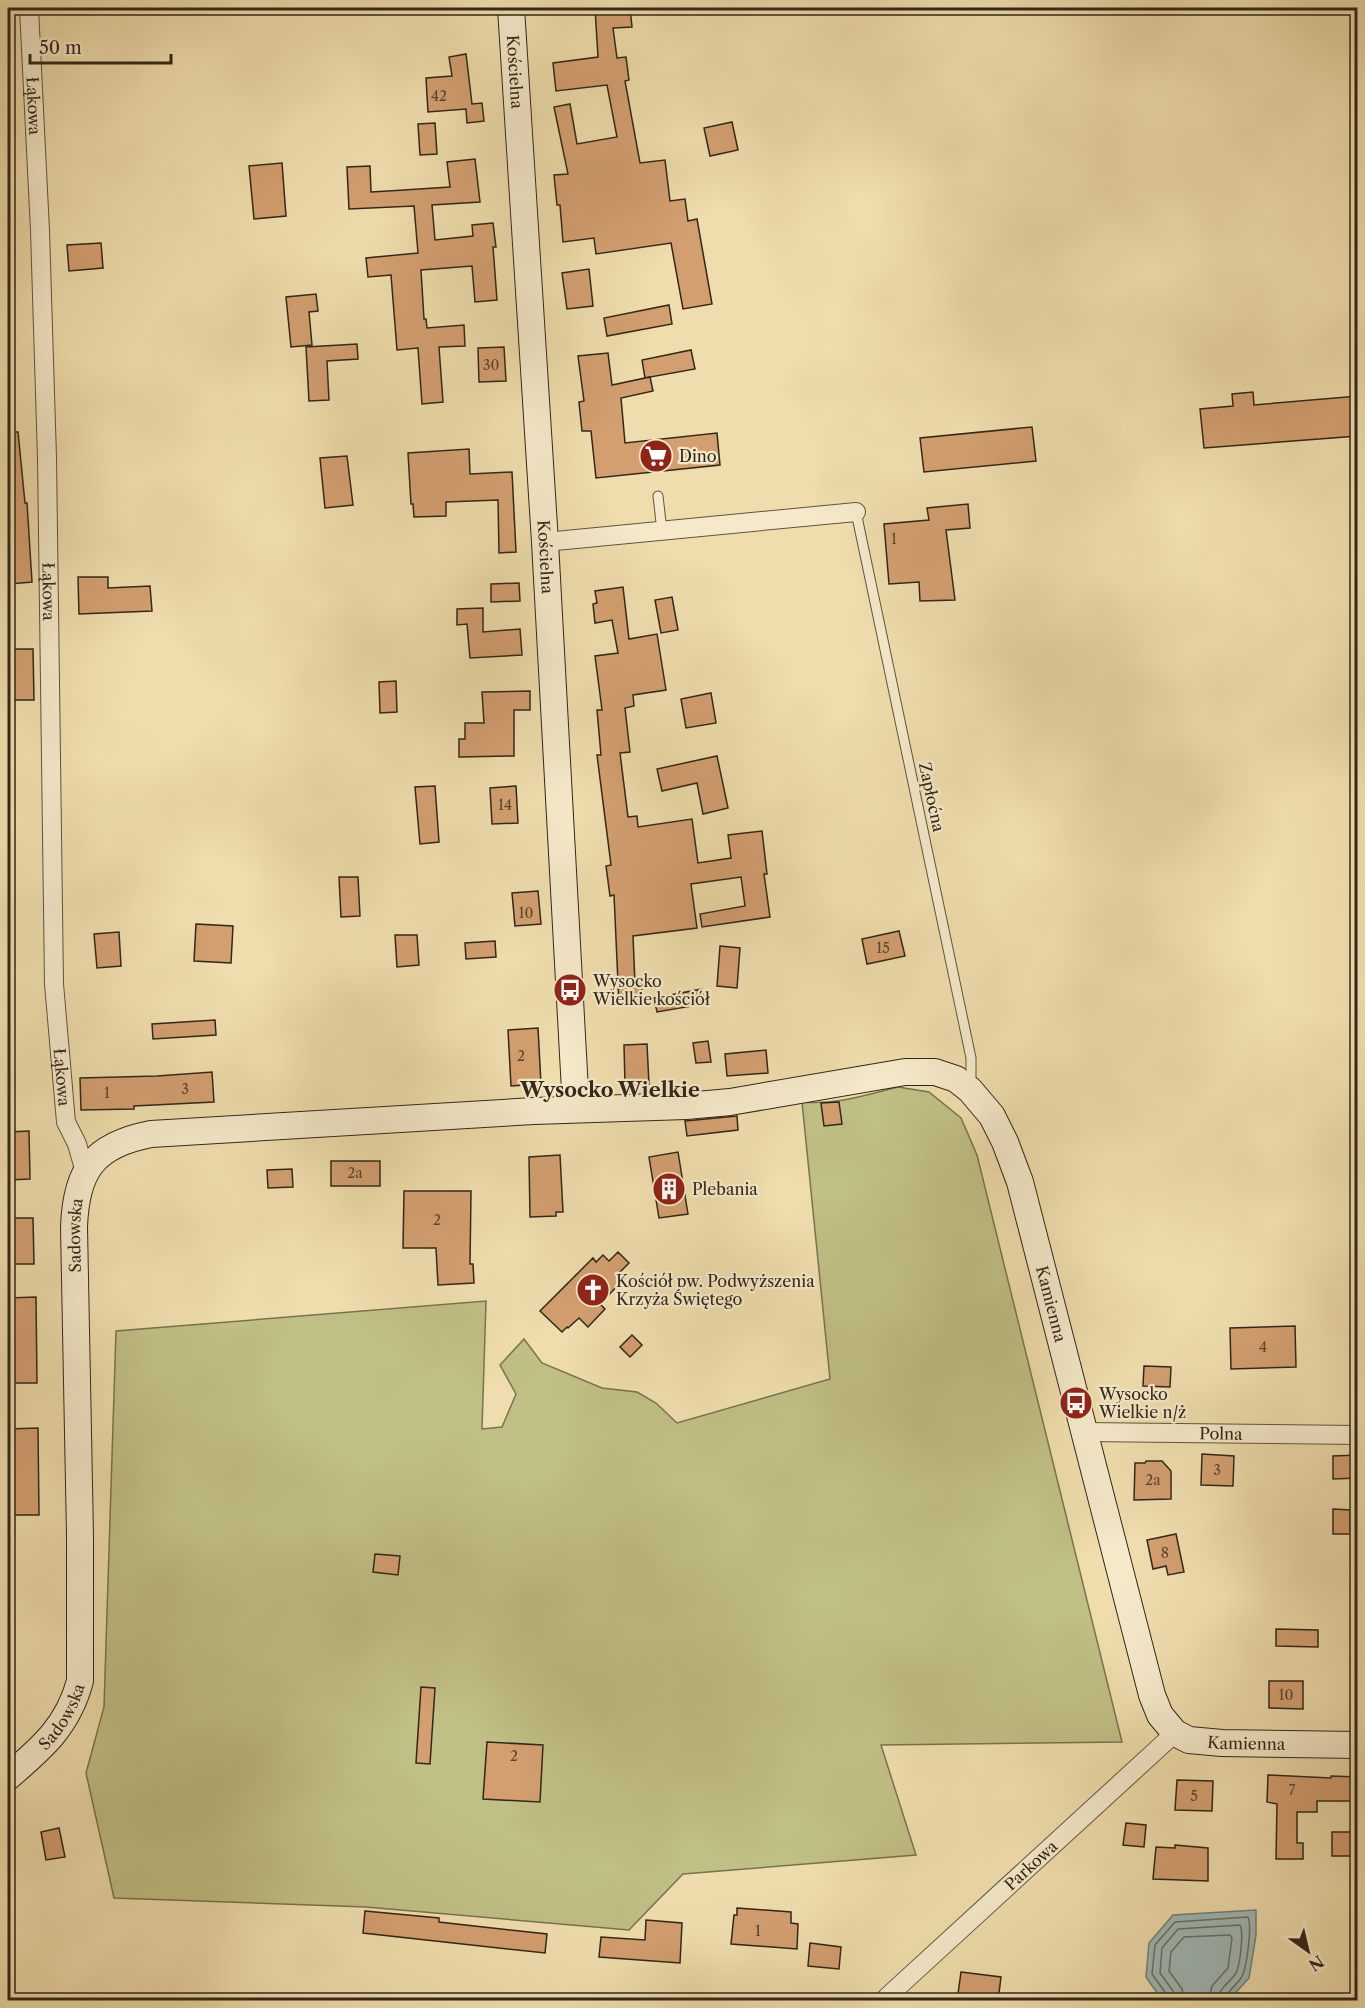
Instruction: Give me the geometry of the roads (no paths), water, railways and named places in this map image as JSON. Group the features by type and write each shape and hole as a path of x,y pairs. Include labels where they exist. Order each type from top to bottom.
{"street":[{"name":"Łąkowa","path":"29,8 40,231 46,434 54,984 66,1122 77,1144 86,1172"},
{"name":"Kościelna","path":"511,8 545,542 576,1108"},
{"path":"545,542 856,512"},
{"name":"Kamienna","path":"576,1108 686,1106 730,1102 905,1072 935,1072 957,1079 970,1090 992,1116 1005,1142 1020,1182 1152,1695 1160,1715 1175,1733 1189,1740 1222,1743 1358,1745"},
{"name":"Sadowska","path":"8,1777 49,1739 64,1721 74,1702 80,1681 80,1524 74,1227 78,1186 94,1161 116,1144 132,1137 151,1134 576,1108"},
{"name":"Polna","path":"1083,1432 1358,1435"},
{"name":"Parkowa","path":"887,1999 1175,1733"}],"lane":[{"path":"658,495 662,531"},
{"name":"Zapłoćna","path":"856,512 971,1058 970,1090"}],"water":[{"path":"1256,1910 1256,1935 1249,1978 1229,2000 1168,2000 1160,1997 1146,1977 1149,1943 1173,1915"}],"place":[{"name":"Dino","path":"656,456"},
{"name":"Wysocko Wielkie kościół","path":"570,990"},
{"name":"Plebania","path":"669,1189"},
{"name":"Kościół pw. Podwyższenia Krzyża Świętego","path":"593,1290"},
{"name":"Wysocko Wielkie n/ż","path":"1076,1403"}],"district":[{"name":"Wysocko Wielkie","path":"610,1090"}]}
